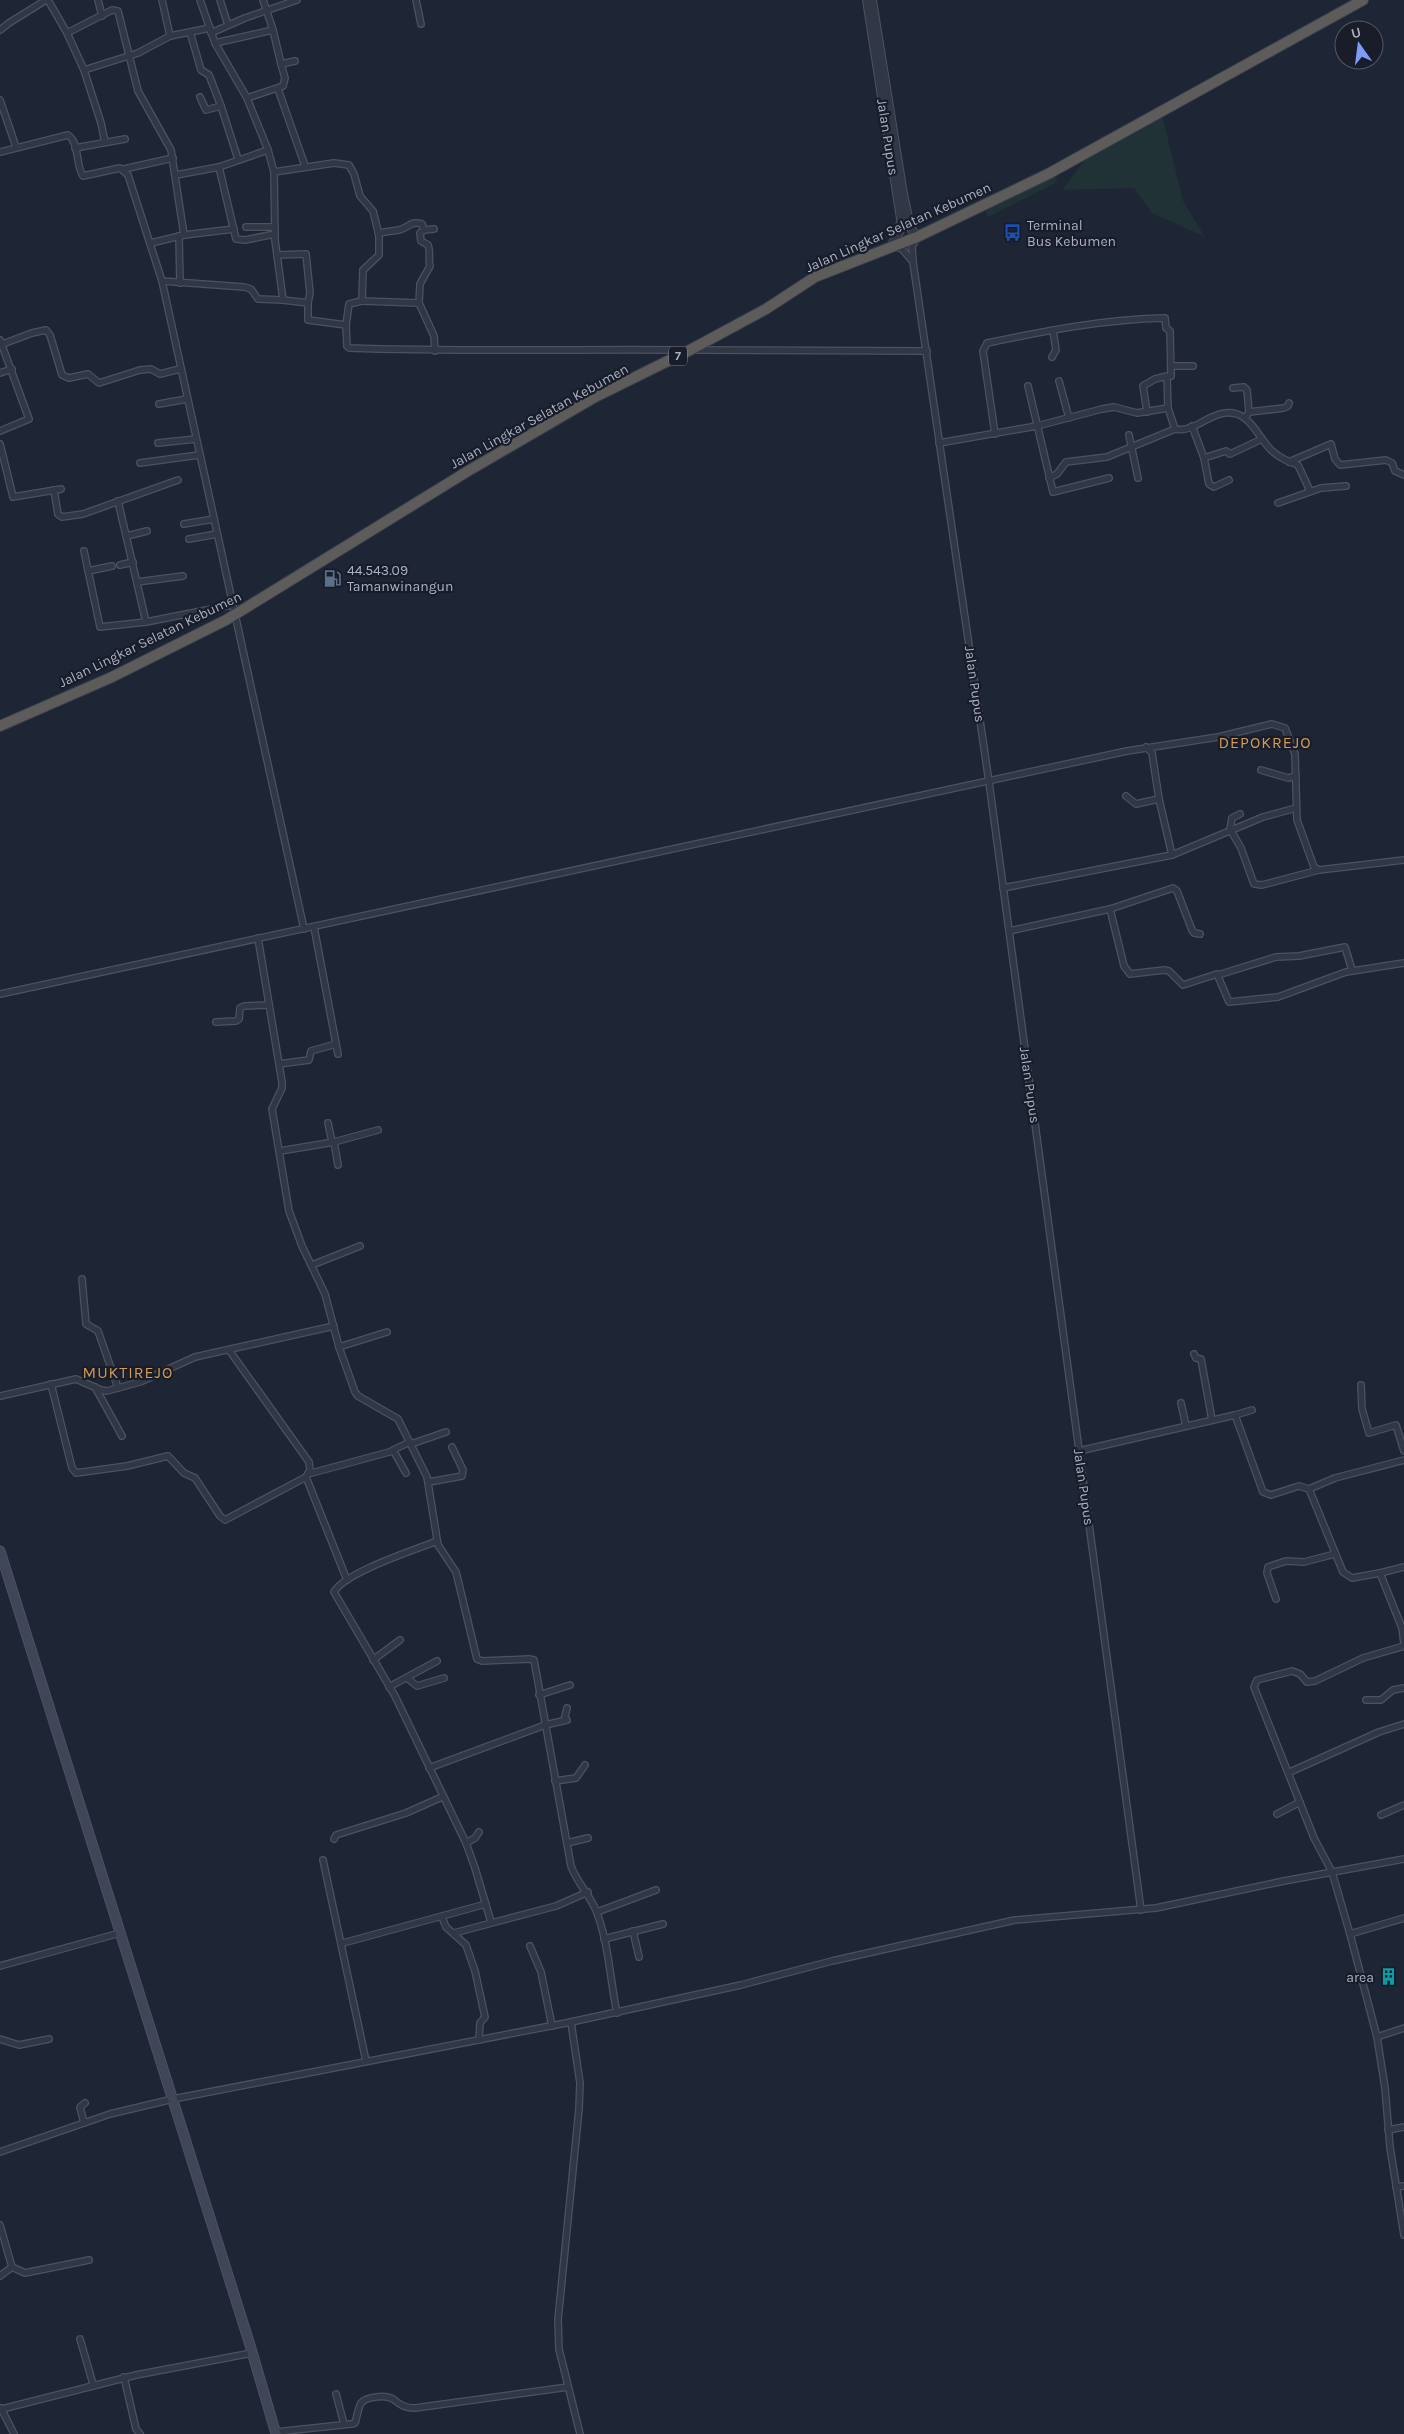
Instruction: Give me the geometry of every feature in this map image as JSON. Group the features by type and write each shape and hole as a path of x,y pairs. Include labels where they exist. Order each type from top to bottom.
{"highway":[{"name":"Jalan Lingkar Selatan Kebumen","path":"0,726 112,676 233,610 570,412 766,309 816,277 892,245 917,237 1078,159 1363,0"}],"main road":[{"path":"0,1551 276,2433"}],"street":[{"path":"0,30 47,0 67,33 84,70 105,142"},
{"path":"98,0 102,16"},
{"path":"162,0 170,36"},
{"path":"200,0 215,43 247,98 268,150 274,172 275,234 283,300"},
{"path":"220,0 228,25"},
{"path":"247,98 278,88 285,83 264,0"},
{"path":"84,70 131,54 170,36 211,30 297,0"},
{"path":"416,0 421,24"},
{"name":"Jalan Pupus","path":"867,0 901,219 900,230 892,245"},
{"name":"Jalan Pupus","path":"872,0 903,194 910,227 917,237 912,247 913,262 989,782 1141,1910"},
{"path":"67,33 112,10 118,11 131,54 140,96 166,139 173,158 182,235 180,283"},
{"path":"215,43 273,30"},
{"path":"190,32 201,70 209,75 238,159"},
{"path":"281,64 295,61"},
{"path":"278,88 305,166"},
{"path":"200,97 206,110 221,106"},
{"path":"0,100 16,147"},
{"path":"0,152 66,134 72,138 83,176 118,168 124,170 173,158"},
{"path":"75,148 125,139"},
{"path":"176,175 220,167 238,159 268,150"},
{"path":"274,172 334,163 349,165 362,200 371,207 378,233 379,255 363,270 362,301"},
{"path":"220,167 235,238 257,239 275,234"},
{"path":"124,170 128,175 162,282 304,929"},
{"path":"378,233 398,230 409,223 415,222 422,224 424,230"},
{"path":"246,227 276,227"},
{"path":"151,243 182,235 234,229"},
{"path":"434,229 424,230 420,236 421,241 428,245 430,249 428,255 430,268 420,284 418,303 431,328 434,351"},
{"path":"892,245 902,249 913,262"},
{"path":"277,255 306,254 310,293 308,319 310,322 346,325"},
{"path":"162,282 244,287 250,288 258,299 308,303"},
{"path":"418,303 362,301 349,304 346,325 347,346 349,348 434,351 548,349 927,351"},
{"path":"995,434 984,360 984,344 1053,330 1114,321 1165,318 1166,328 1170,331 1172,366 1168,408 1175,429"},
{"path":"0,431 29,419 1,343 46,330 50,335 62,375 69,378 88,374 99,383 140,370 151,369 160,374 180,369"},
{"path":"1052,357 1056,350 1053,330"},
{"path":"1172,366 1193,366"},
{"path":"0,373 12,369"},
{"path":"1147,412 1144,386 1155,379 1170,376"},
{"path":"1059,381 1069,418"},
{"path":"1028,386 1053,492 1109,478"},
{"path":"1232,388 1246,388 1247,416 1262,439 1277,454 1289,462 1298,465 1310,491"},
{"path":"159,404 187,399"},
{"path":"1049,478 1057,474 1066,462 1107,457 1131,446 1160,437 1175,429 1192,426 1220,413 1247,416 1284,408 1289,403"},
{"path":"939,443 1038,426 1110,407 1132,413 1168,408"},
{"path":"1192,426 1204,458 1211,486 1229,480"},
{"path":"1129,435 1138,478"},
{"path":"158,443 196,439"},
{"path":"1204,458 1226,451 1230,454 1262,439"},
{"path":"0,444 13,497 61,489"},
{"path":"1289,462 1331,444 1335,459 1340,466 1386,460 1392,463 1395,471 1404,475"},
{"path":"140,463 199,455"},
{"path":"54,490 60,517 83,514 178,480"},
{"path":"1278,503 1310,491 1346,486"},
{"path":"118,501 146,622"},
{"path":"184,524 214,519"},
{"path":"127,536 147,531"},
{"path":"189,539 217,534"},
{"path":"84,551 99,626 146,622 233,610"},
{"path":"120,565 132,562"},
{"path":"88,571 112,566"},
{"path":"137,582 183,576"},
{"path":"0,994 1146,747 1218,737 1272,724 1285,728 1294,747 1296,808 1304,843 1314,867 1319,870"},
{"path":"1146,747 1152,753 1159,799 1172,855"},
{"path":"1261,770 1288,778 1296,776"},
{"path":"1126,796 1136,804 1159,799"},
{"path":"1003,888 1172,855 1230,829 1296,808"},
{"path":"1240,814 1232,818 1230,829 1241,848 1254,884 1262,885 1319,870 1404,860"},
{"path":"1009,931 1110,909 1160,891 1176,888 1192,930 1194,933 1200,934"},
{"path":"1110,909 1124,966 1132,975 1164,970 1169,971 1183,985 1211,974 1218,975 1267,959 1298,956 1345,947 1352,970"},
{"path":"314,926 338,1054"},
{"path":"258,938 282,1088 272,1106 294,1228 325,1294 338,1347 358,1396 398,1420 429,1482 437,1541 456,1572 477,1659 482,1661 534,1660 544,1725 574,1874 588,1892 597,1912 604,1939 617,2013"},
{"path":"1218,975 1223,993 1227,1000 1232,1002 1278,997 1352,970 1404,963"},
{"path":"216,1022 236,1021 239,1019 240,1008 244,1006 269,1005"},
{"path":"279,1064 309,1060 312,1050 336,1044"},
{"path":"328,1123 338,1165"},
{"path":"280,1151 333,1142 378,1130"},
{"path":"312,1265 360,1246"},
{"path":"82,1279 86,1324 98,1331 118,1388"},
{"path":"0,1396 78,1379 104,1391 140,1382 195,1357 334,1326"},
{"path":"338,1347 387,1332"},
{"path":"229,1350 309,1462 307,1475 347,1580"},
{"path":"1194,1354 1196,1358 1200,1359 1212,1420"},
{"path":"51,1384 72,1468 77,1474 168,1456 184,1473 195,1478 220,1516 225,1520 307,1475 393,1451 410,1443 446,1432"},
{"path":"1361,1385 1362,1409 1369,1433 1396,1425 1404,1451"},
{"path":"95,1388 122,1436"},
{"path":"1181,1404 1186,1426"},
{"path":"1080,1451 1252,1410"},
{"path":"1235,1415 1264,1494 1271,1495 1299,1486 1309,1489 1335,1478 1404,1460"},
{"path":"429,1482 462,1476 463,1470 452,1447"},
{"path":"393,1451 406,1473"},
{"path":"1309,1489 1343,1572 1352,1578 1380,1574 1404,1567"},
{"path":"437,1541 388,1560 347,1580 334,1592 389,1687 466,1843 491,1922"},
{"path":"1276,1599 1267,1573 1268,1567 1283,1561 1304,1562 1335,1554"},
{"path":"1380,1574 1402,1628 1404,1645 1363,1658 1310,1682 1307,1682 1300,1674 1292,1671 1259,1680 1254,1687 1290,1772 1300,1802 1332,1872 1350,1934 1377,2037 1388,2130 1404,2235"},
{"path":"373,1660 400,1640"},
{"path":"389,1687 437,1661"},
{"path":"407,1678 417,1686 444,1678"},
{"path":"539,1695 570,1685"},
{"path":"1366,1700 1381,1700 1393,1690 1404,1688"},
{"path":"429,1768 544,1725 565,1720 567,1708"},
{"path":"1290,1772 1379,1732 1404,1724"},
{"path":"555,1781 576,1778 585,1764"},
{"path":"334,1839 336,1835 406,1812 442,1797"},
{"path":"1277,1814 1300,1802"},
{"path":"1382,1815 1404,1804"},
{"path":"466,1843 475,1838 479,1832"},
{"path":"567,1843 588,1838"},
{"path":"0,2152 84,2123 173,2099 617,2013 1015,1920 1141,1910 1404,1859"},
{"path":"324,1860 343,1943 366,2061"},
{"path":"597,1912 656,1890"},
{"path":"454,1933 556,1906 588,1892"},
{"path":"343,1943 486,1904"},
{"path":"442,1916 446,1926 466,1945 478,1984 485,2016 480,2024 479,2040"},
{"path":"1350,1934 1404,1918"},
{"path":"604,1939 663,1924"},
{"path":"633,1932 639,1957"},
{"path":"0,1966 120,1933"},
{"path":"530,1946 541,1972 552,2026"},
{"path":"571,2022 580,2083 579,2109 558,2320 559,2349 580,2434"},
{"path":"1377,2037 1404,2028"},
{"path":"0,2039 19,2046 49,2038"},
{"path":"84,2123 80,2107 85,2103"},
{"path":"1388,2130 1404,2127"},
{"path":"1396,2187 1404,2186"},
{"path":"0,2225 12,2268 18,2272 31,2272 89,2260"},
{"path":"0,2276 12,2268"},
{"path":"80,2339 93,2384"},
{"path":"14,2434 1,2407 124,2377 252,2353"},
{"path":"124,2377 136,2429 140,2434"},
{"path":"276,2433 355,2423 361,2403 367,2399 392,2398 402,2407 415,2408 568,2387"},
{"path":"336,2394 344,2424"}],"shaded area":[{"path":"1161,111 1183,201 1205,237 1152,213 1134,188 1062,190 1095,147"},
{"path":"1054,175 1058,182 988,217 985,210"}],"place":[{"name":"Terminal Bus Kebumen","path":"1013,233"},
{"name":"44.543.09 Tamanwinangun","path":"333,578"},
{"name":"area","path":"1388,1977"}],"district":[{"name":"DEPOKREJO","path":"1265,742"},
{"name":"MUKTIREJO","path":"128,1372"}]}
